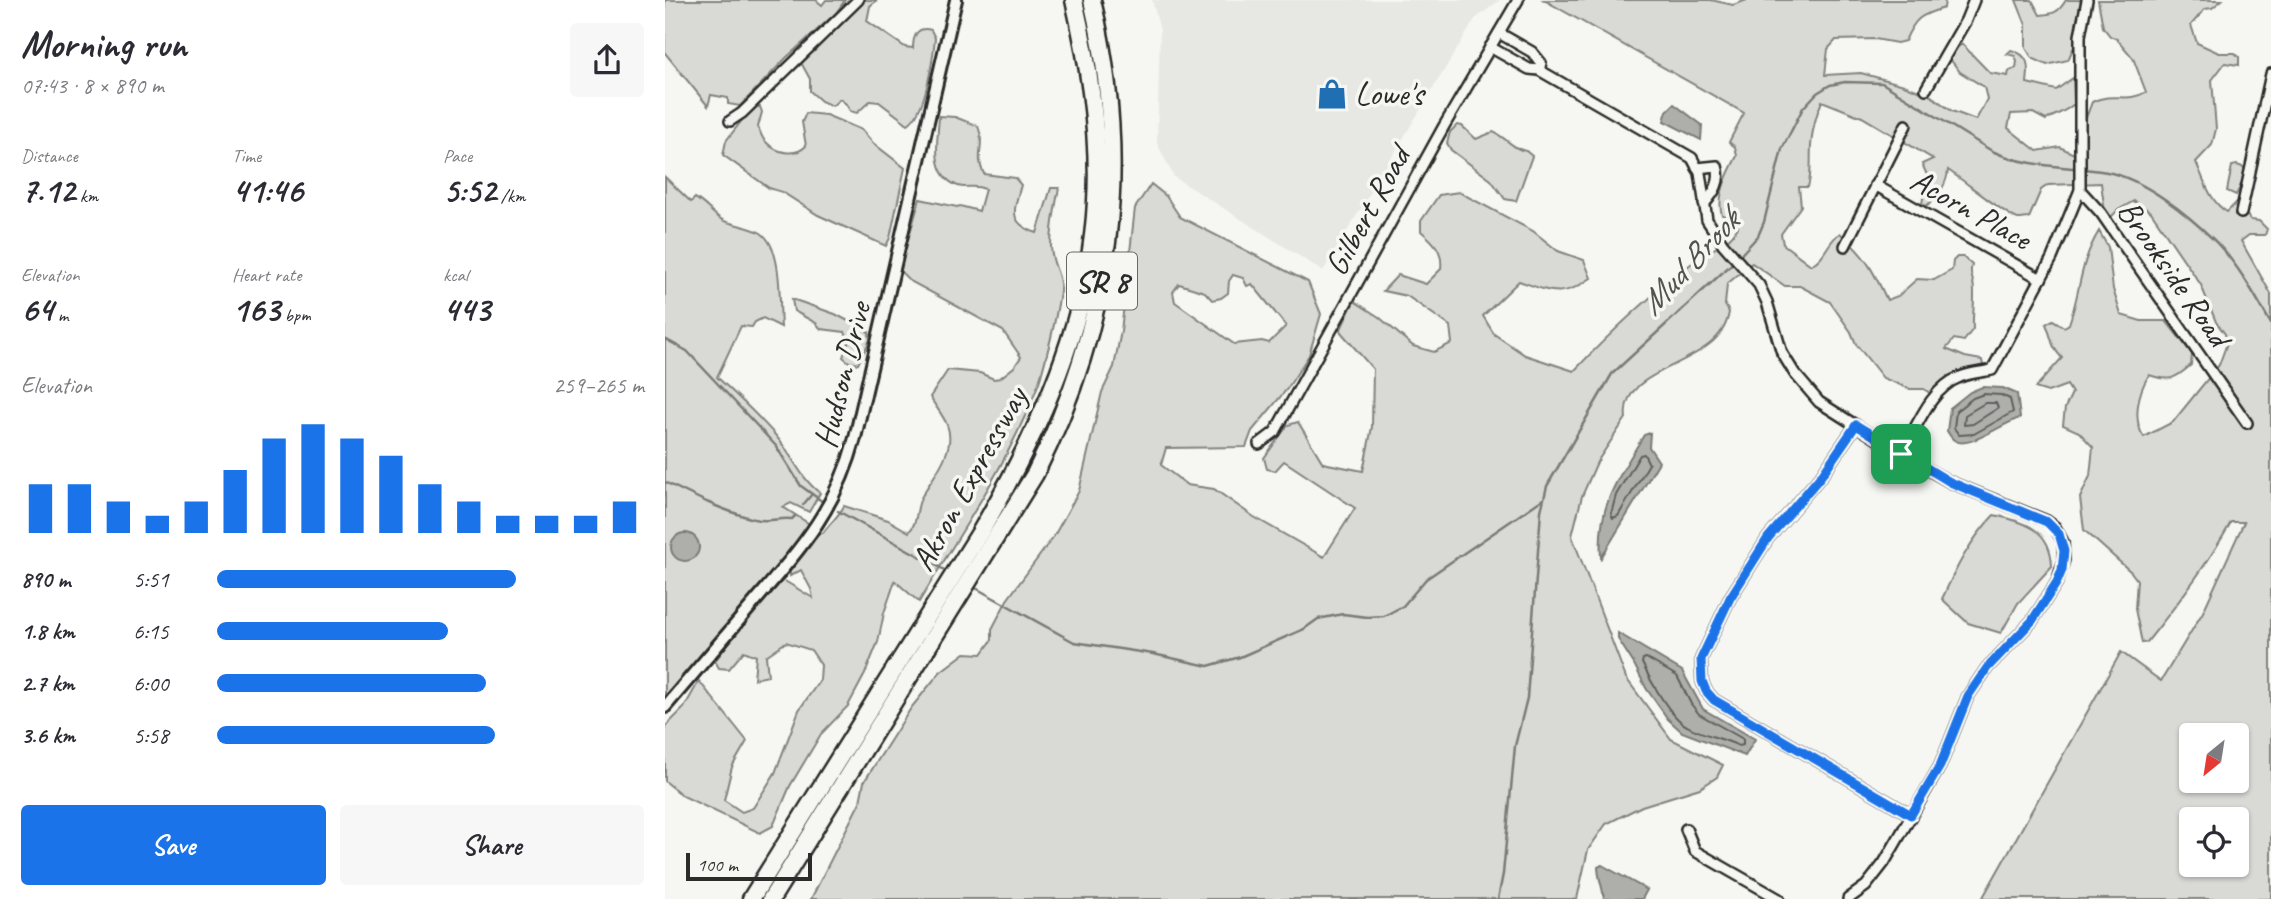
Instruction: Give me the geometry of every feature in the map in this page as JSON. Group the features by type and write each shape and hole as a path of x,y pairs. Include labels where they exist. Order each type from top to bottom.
{"highway":[{"name":"Akron Expressway","path":"771,899 923,638 1013,475 1049,399 1068,346 1087,268 1096,201 1095,138 1084,44 1074,0"},
{"name":"Akron Expressway","path":"751,899 923,638 994,541 1035,474 1058,429 1093,323 1111,215 1113,151 1102,50 1092,0"}],"street":[{"path":"730,121 742,113 858,0"},
{"name":"Hudson Drive","path":"665,708 793,557 820,521 840,486 855,438 955,0"},
{"name":"Gilbert Road","path":"1259,444 1275,432 1444,126 1518,0"},
{"path":"1926,89 1966,20 1974,0"},
{"path":"1901,454 1934,396 1944,386 1959,377 1992,370 2041,279 2080,186 2080,36 2087,0"},
{"path":"1499,33 1536,55 1541,63 1539,70"},
{"path":"1490,47 1529,69 1539,70 1692,158 1697,167 1707,220 1718,238 1759,285 1767,302 1782,353 1795,374 1819,402 1950,482 2047,522 2059,534 2064,551 2062,570 2057,582 2032,621 1987,668 1968,696 1940,766 1874,877 1848,899"},
{"path":"2241,213 2271,75"},
{"path":"1845,246 1906,125"},
{"path":"1697,167 1717,166 1719,170 1717,186 1704,204"},
{"name":"Acorn Place","path":"1875,185 2041,279"},
{"name":"Brookside Road","path":"2080,186 2247,423"},
{"path":"1856,425 1821,476 1768,538 1746,572 1707,645 1700,669 1706,691 1714,700 1911,815"},
{"path":"1686,829 1695,852 1779,899"}],"shaded area":[{"path":"665,0 816,0 822,5 826,0 845,0 836,13 786,58 740,106 728,104 728,98 711,95 708,106 665,53"},
{"path":"865,0 877,0 870,6 867,21 905,47 913,48 915,36 922,29 931,30 935,38 924,97 920,109 908,124 879,102 870,101 857,113 850,111 840,99 832,106 810,91 810,79 799,59"},
{"path":"1152,0 1500,0 1475,19 1323,271 1174,177 1157,143 1160,30"},
{"path":"1544,0 1711,0 1733,5 1747,0 1945,0 1944,8 1924,15 1915,22 1905,41 1897,43 1875,39 1836,40 1828,49 1825,75 1861,73 1904,85 1931,96 1952,111 1976,120 1987,99 1984,87 1960,72 1950,59 1962,44 1990,73 2008,76 2009,71 2016,68 2017,61 2015,56 2007,54 2011,50 2022,55 2027,62 2027,83 2056,90 2073,78 2074,104 2046,120 2033,113 2011,114 2008,128 2037,151 2060,147 2080,157 2086,118 2092,102 2107,97 2132,97 2146,92 2133,58 2103,27 2098,0 2222,0 2212,8 2205,9 2191,25 2197,43 2219,53 2235,53 2239,57 2239,65 2225,63 2212,80 2216,129 2212,145 2196,162 2208,190 2221,208 2227,212 2236,203 2251,220 2259,221 2267,229 2265,235 2249,235 2241,241 2271,294 2271,899 1982,899 2121,652 2161,681 2203,612 2244,522 2231,522 2181,599 2147,642 2142,643 2135,609 2137,580 2084,530 2080,498 2090,476 2093,447 2079,432 2063,425 2065,408 2072,393 2067,385 2048,392 2035,388 2062,358 2053,345 2046,324 2053,320 2064,327 2069,324 2084,266 2099,231 2108,247 2113,289 2121,315 2141,321 2166,321 2192,354 2191,365 2176,376 2167,379 2149,375 2142,389 2137,414 2144,437 2173,422 2219,365 2227,343 2201,285 2151,212 2134,201 2110,218 2105,212 2101,183 2048,185 2041,190 2029,218 2018,219 1948,170 1941,190 1926,206 1922,204 1927,175 1922,164 1933,159 1862,117 1822,101 1812,135 1808,187 1799,187 1801,206 1781,234 1783,244 1811,265 1840,233 1868,264 1887,300 1898,296 1917,279 1934,280 1952,270 1953,261 1957,257 1963,257 1972,265 1973,329 1964,341 1954,339 1946,349 1982,360 1983,366 1981,372 1959,377 1934,396 1924,389 1910,389 1883,378 1856,344 1830,302 1800,286 1785,286 1752,263 1727,284 1725,305 1729,312 1722,331 1709,345 1638,386 1628,400 1626,418 1597,462 1582,496 1572,536 1626,678 1671,739 1723,765 1717,777 1700,788 1642,806 1606,824 1588,850 1577,899 811,899 860,802 864,782 911,708 940,672 965,653 982,654 992,640 992,629 1007,600 1054,536 1079,491 1102,392 1114,367 1121,331 1135,208 1151,184 1166,196 1180,217 1308,282 1321,314 1309,355 1287,389 1252,431 1246,447 1166,448 1161,465 1187,485 1214,489 1254,517 1324,557 1355,508 1284,461 1275,471 1267,469 1264,458 1288,425 1298,422 1323,463 1363,471 1372,427 1373,369 1340,331 1354,301 1379,317 1413,346 1434,352 1452,343 1450,326 1407,296 1383,291 1398,275 1426,284 1441,269 1441,257 1437,248 1421,231 1421,221 1439,195 1459,192 1533,231 1558,251 1584,260 1591,278 1581,285 1556,292 1519,281 1483,316 1494,334 1525,355 1574,371 1648,299 1734,233 1738,227 1729,217 1722,215 1721,208 1724,185 1737,156 1735,147 1729,142 1744,113","holes":["1233,275 1243,278 1247,286 1252,284 1286,326 1269,343 1262,341 1234,344 1175,302 1173,292 1179,284 1205,292 1212,300 1228,293 1229,281"]},
{"path":"2016,0 2032,0 2040,15 2056,12 2066,0 2084,0 2077,40 2068,60 2047,65 2032,58 2026,48 2026,25"},
{"path":"753,106 760,107 762,112 758,127 763,139 780,151 797,152 806,146 802,122 806,113 826,115 862,130 873,143 905,168 886,246 818,215 782,192 769,188 723,155 726,141"},
{"path":"939,116 955,117 978,126 981,140 980,161 984,174 1015,178 1021,185 1015,215 1027,229 1037,233 1051,188 1059,188 1051,247 1060,290 1049,347 1025,416 975,511 919,602 895,581 878,642 848,706 821,734 790,786 773,826 760,833 683,796 665,781 665,727 684,708 699,681 747,741 732,767 724,800 742,812 753,808 775,773 799,710 820,680 821,665 811,650 786,642 766,656 768,676 754,679 756,656 744,651 729,669 719,668 715,661 753,612 783,580 813,598 801,570 790,576 790,568 844,506 888,520 909,532 920,501 949,444 947,425 930,397 948,370 1000,378 1014,367 1021,357 1003,331 910,281 901,272 900,267 920,199 979,211 985,189 958,186 943,174 937,156"},
{"path":"1457,125 1462,126 1476,139 1493,132 1532,156 1516,201 1505,199 1491,180 1451,150 1447,143 1450,132"},
{"path":"2232,166 2248,169 2236,195 2227,191"},
{"path":"665,177 691,202 695,198 724,221 761,233 773,250 779,276 781,327 763,318 752,327 741,326 717,377 769,428 807,481 820,493 809,512 791,503 783,507 811,525 665,699"},
{"path":"792,299 835,314 869,332 870,340 858,364 843,357 849,341 845,332 821,329 816,323 794,311"},
{"path":"1994,515 2026,524 2041,535 2047,543 2052,566 2018,603 2001,633 1968,623 1942,599 1964,555"}],"water":[{"path":"1674,104 1702,125 1701,140 1664,121 1667,111"},
{"path":"1982,387 2003,388 2017,394 2020,418 1968,442 1954,440 1947,431 1950,408 1970,392"},
{"path":"1650,433 1649,447 1659,462 1601,558 1602,522 1611,493 1644,435"},
{"path":"685,533 695,537 699,547 695,557 685,561 675,557 671,547 675,537"},
{"path":"1618,633 1682,671 1703,709 1755,739 1745,756 1682,732 1668,719 1646,688 1618,639"},
{"path":"1602,865 1647,890 1642,899 1604,899 1598,871 1598,867"}],"waterway":[{"name":"Mud Brook","path":"1498,899 1503,874 1515,746 1527,698 1541,511 1547,486 1612,374 1735,261 1758,236 1782,149 1803,108 1817,93 1830,85 1845,82 1882,83 2006,157 2034,164 2107,172 2136,182 2178,209 2214,240 2238,269 2271,324"},
{"path":"665,339 687,351 776,446 801,486 823,502"},
{"path":"665,482 742,516 765,520 792,519 795,516"},
{"path":"803,505 812,494"},
{"path":"972,586 1074,642 1153,654 1208,666 1240,657 1304,629 1318,619 1343,614 1384,616 1403,606 1426,579 1543,499"},
{"path":"838,511 948,572"}],"place":[{"name":"Lowe's","path":"1332,94"}],"route":[{"path":"1856,425 1901,454 1950,482 2047,522 2055,527 2063,542 2064,551 2062,570 2057,582 2032,621 1987,668 1968,696 1940,766 1911,815 1714,700 1706,691 1700,669 1707,645 1746,572 1768,538 1821,476 1856,425"}]}
